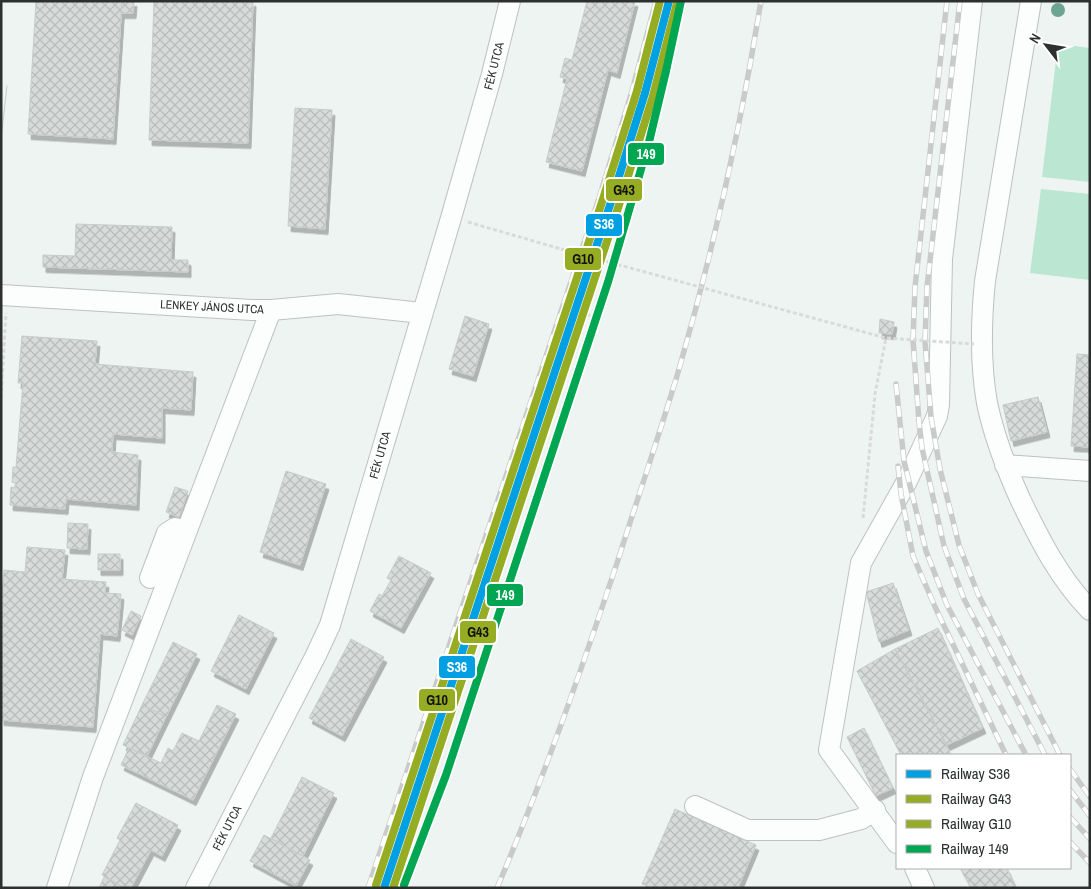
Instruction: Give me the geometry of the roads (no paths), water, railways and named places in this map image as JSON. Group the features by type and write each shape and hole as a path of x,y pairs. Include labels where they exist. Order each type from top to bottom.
{"street":[{"name":"FÉK UTCA","path":"196,888 330,626 451,218 492,74 510,1"},
{"path":"896,841 829,750 861,563 907,481 937,416 939,405 942,259 972,1"},
{"path":"1032,1 982,306 982,361 987,404 1005,466 1053,564 1090,610"},
{"name":"LENKEY JÁNOS UTCA","path":"4,295 270,310 338,304 422,313"},
{"path":"57,888 59,854 93,777 270,310"},
{"path":"1005,466 1090,470"},
{"path":"150,578 167,533 175,528 186,532"},
{"path":"695,806 748,830 818,830 861,818 875,810"},
{"path":"915,869 924,888"}],"tram line":[{"path":"1,139 7,86"}],"railway":[{"path":"368,888 599,198 632,91 656,1"},
{"path":"497,888 546,766 576,684 679,369 704,278 726,186 745,94 761,1"},
{"path":"947,1 915,287 913,340 922,448 944,546 964,599 1044,754"},
{"path":"960,1 927,287 925,341 931,417 940,469 959,545 978,594 1059,754"},
{"path":"896,384 904,461 926,551 947,605 1025,754"},
{"path":"898,466 901,494 913,556 936,609 1006,754"},
{"path":"1071,770 1090,797"},
{"path":"1071,791 1090,816"},
{"path":"1071,818 1090,839"},
{"path":"1071,843 1090,863"}],"rail line":[{"name":"G10","path":"376,885 603,199 637,91 660,1"},
{"name":"S36","path":"384,888 611,202 645,93 669,1"},
{"name":"149","path":"404,885 446,775 608,282 649,142 681,1"},
{"name":"G43","path":"393,888 619,205 653,96 677,3"}]}
